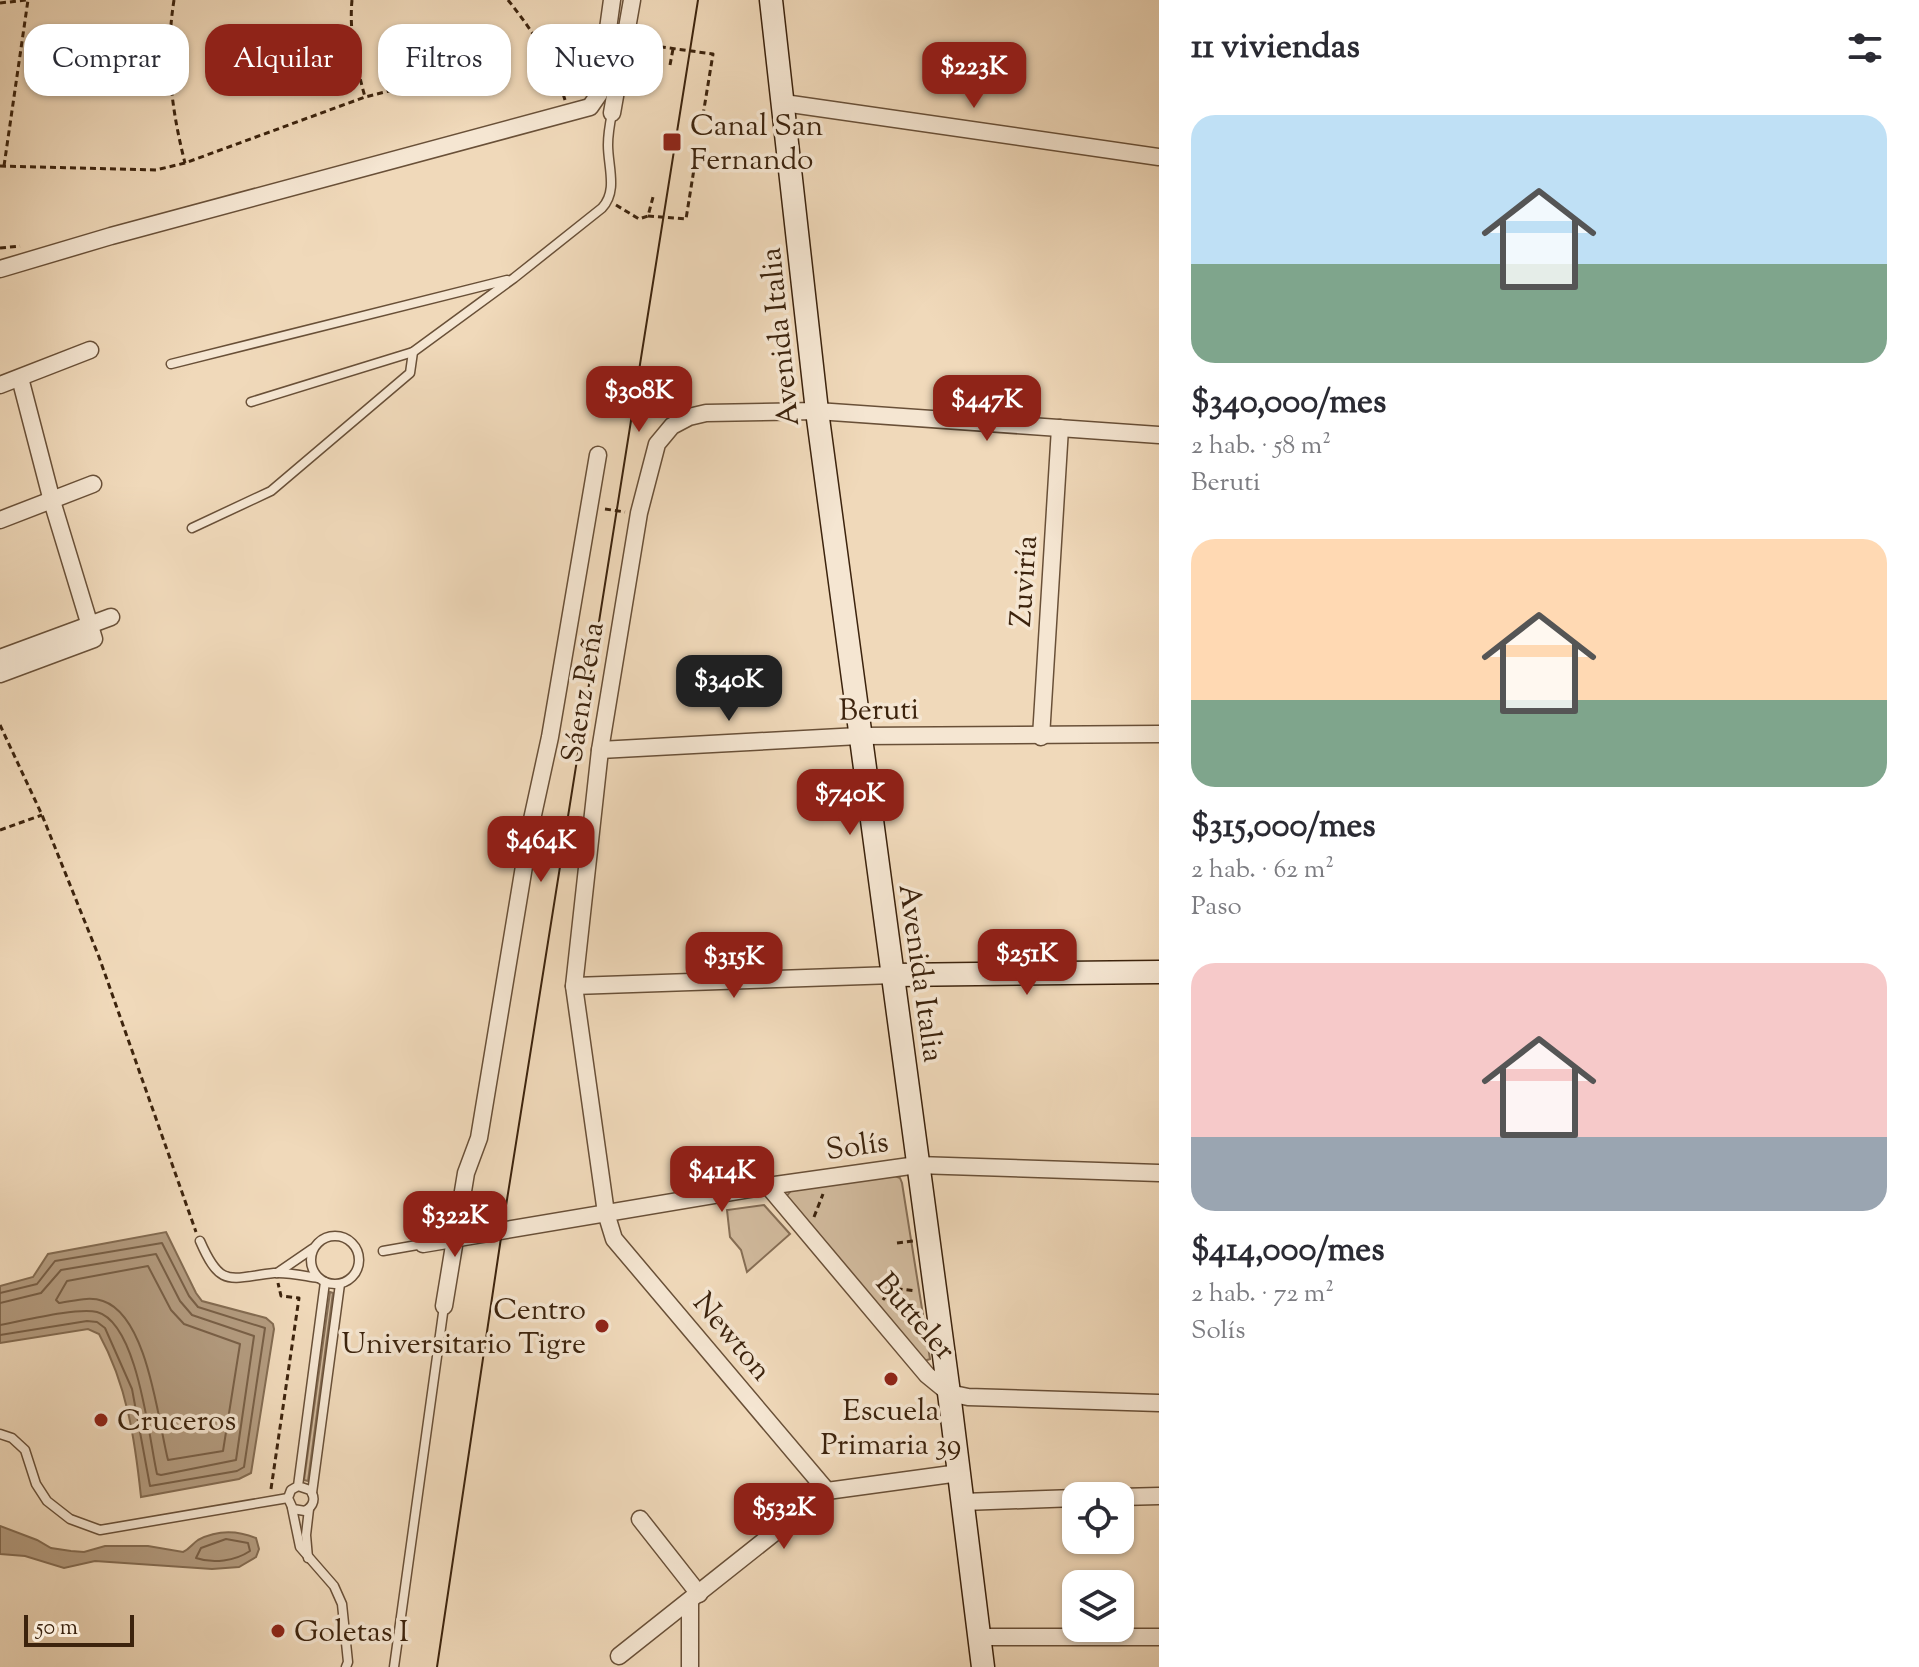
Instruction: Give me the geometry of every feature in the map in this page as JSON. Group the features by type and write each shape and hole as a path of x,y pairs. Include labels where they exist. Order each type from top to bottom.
{"street":[{"path":"0,269 111,236 590,107 599,94 612,0"},
{"path":"628,24 632,0"},
{"name":"Avenida Italia","path":"771,0 817,411 894,975 983,1667"},
{"path":"612,113 615,96"},
{"path":"784,103 1159,157"},
{"path":"0,385 90,350"},
{"path":"0,674 94,639 52,501 20,378"},
{"path":"817,411 1159,435"},
{"name":"Sáenz Peña","path":"606,1213 574,986 600,750 639,513 657,444 672,426 706,413 817,411"},
{"name":"Zuviría","path":"1041,737 1060,428"},
{"path":"444,1306 466,1173 479,1138 531,824 550,737 598,455"},
{"path":"0,520 93,484"},
{"path":"0,658 111,617"},
{"name":"Beruti","path":"600,750 859,736 1159,734"},
{"path":"574,986 894,975 1159,972"},
{"name":"Solís","path":"423,1244 768,1186 917,1165 1159,1173"},
{"name":"Butteler","path":"768,1186 927,1375 949,1393 968,1397 1159,1403"},
{"name":"Newton","path":"606,1213 614,1239 827,1491"},
{"path":"619,1656 827,1491 959,1473"},
{"path":"1134,1497 1159,1496"},
{"path":"963,1502 1062,1498"},
{"path":"640,1519 694,1597 690,1667"},
{"path":"979,1637 1159,1637"}],"lane":[{"path":"251,402 413,352 514,278 609,201 608,145 612,113"},
{"path":"171,364 514,278"},
{"path":"192,528 271,491 410,373 413,352"},
{"path":"200,1241 210,1263 221,1275 235,1279 276,1273 340,1284 357,1270 358,1255 355,1247 342,1237 326,1238 276,1273"},
{"path":"383,1251 423,1244"},
{"path":"298,1486 322,1280 311,1265 313,1248"},
{"path":"358,1255 369,1253"},
{"path":"308,1559 306,1535 309,1509 313,1501 340,1284"},
{"path":"394,1667 444,1306"},
{"path":"0,1434 12,1438 25,1450 36,1484 47,1501 70,1519 100,1530 288,1498"},
{"path":"312,1493 307,1487 298,1486 291,1490 288,1498 300,1547 334,1586 342,1604 346,1667"},
{"path":"292,1508 301,1511 309,1509"}],"path":[{"path":"0,3 28,0 2,166 156,170 185,163 378,94"},
{"path":"174,0 169,76 173,115 185,163"},
{"path":"352,0 350,19 356,64 365,97"},
{"path":"508,0 551,65 565,100"},
{"path":"663,48 713,54 703,115"},
{"path":"670,65 673,49"},
{"path":"609,201 639,219 648,216 686,219 694,169"},
{"path":"648,216 653,197"},
{"path":"590,505 610,511 639,513"},
{"path":"0,725 42,815 99,957 200,1241"},
{"path":"0,830 42,815"},
{"path":"804,1229 822,1201 825,1178"},
{"path":"270,1500 299,1298 281,1296 276,1273"},
{"path":"876,1315 891,1288 935,1295"}],"shaded area":[{"path":"895,1176 902,1183 930,1359 924,1361 786,1197 793,1188"},
{"path":"764,1205 790,1234 747,1272 741,1250 730,1237 727,1210"},
{"path":"330,1292 333,1293 308,1481 304,1480"}],"water":[{"path":"166,1232 202,1301 266,1318 274,1329 251,1473 239,1479 141,1497 123,1393 99,1334 88,1329 0,1343 0,1286 33,1277 48,1254"},
{"path":"0,1526 51,1548 71,1551 84,1552 105,1546 148,1546 183,1552 198,1540 227,1532 256,1538 259,1549 256,1557 239,1567 212,1569 95,1561 64,1568 25,1556 0,1554"}],"tram line":[{"path":"437,1667 502,1231 698,0"}],"place":[{"name":"Canal San Fernando","path":"672,142"},
{"name":"Centro Universitario Tigre","path":"602,1326"},
{"name":"Escuela Primaria 39","path":"891,1379"},
{"name":"Cruceros","path":"101,1420"},
{"name":"Goletas I","path":"278,1631"}]}
